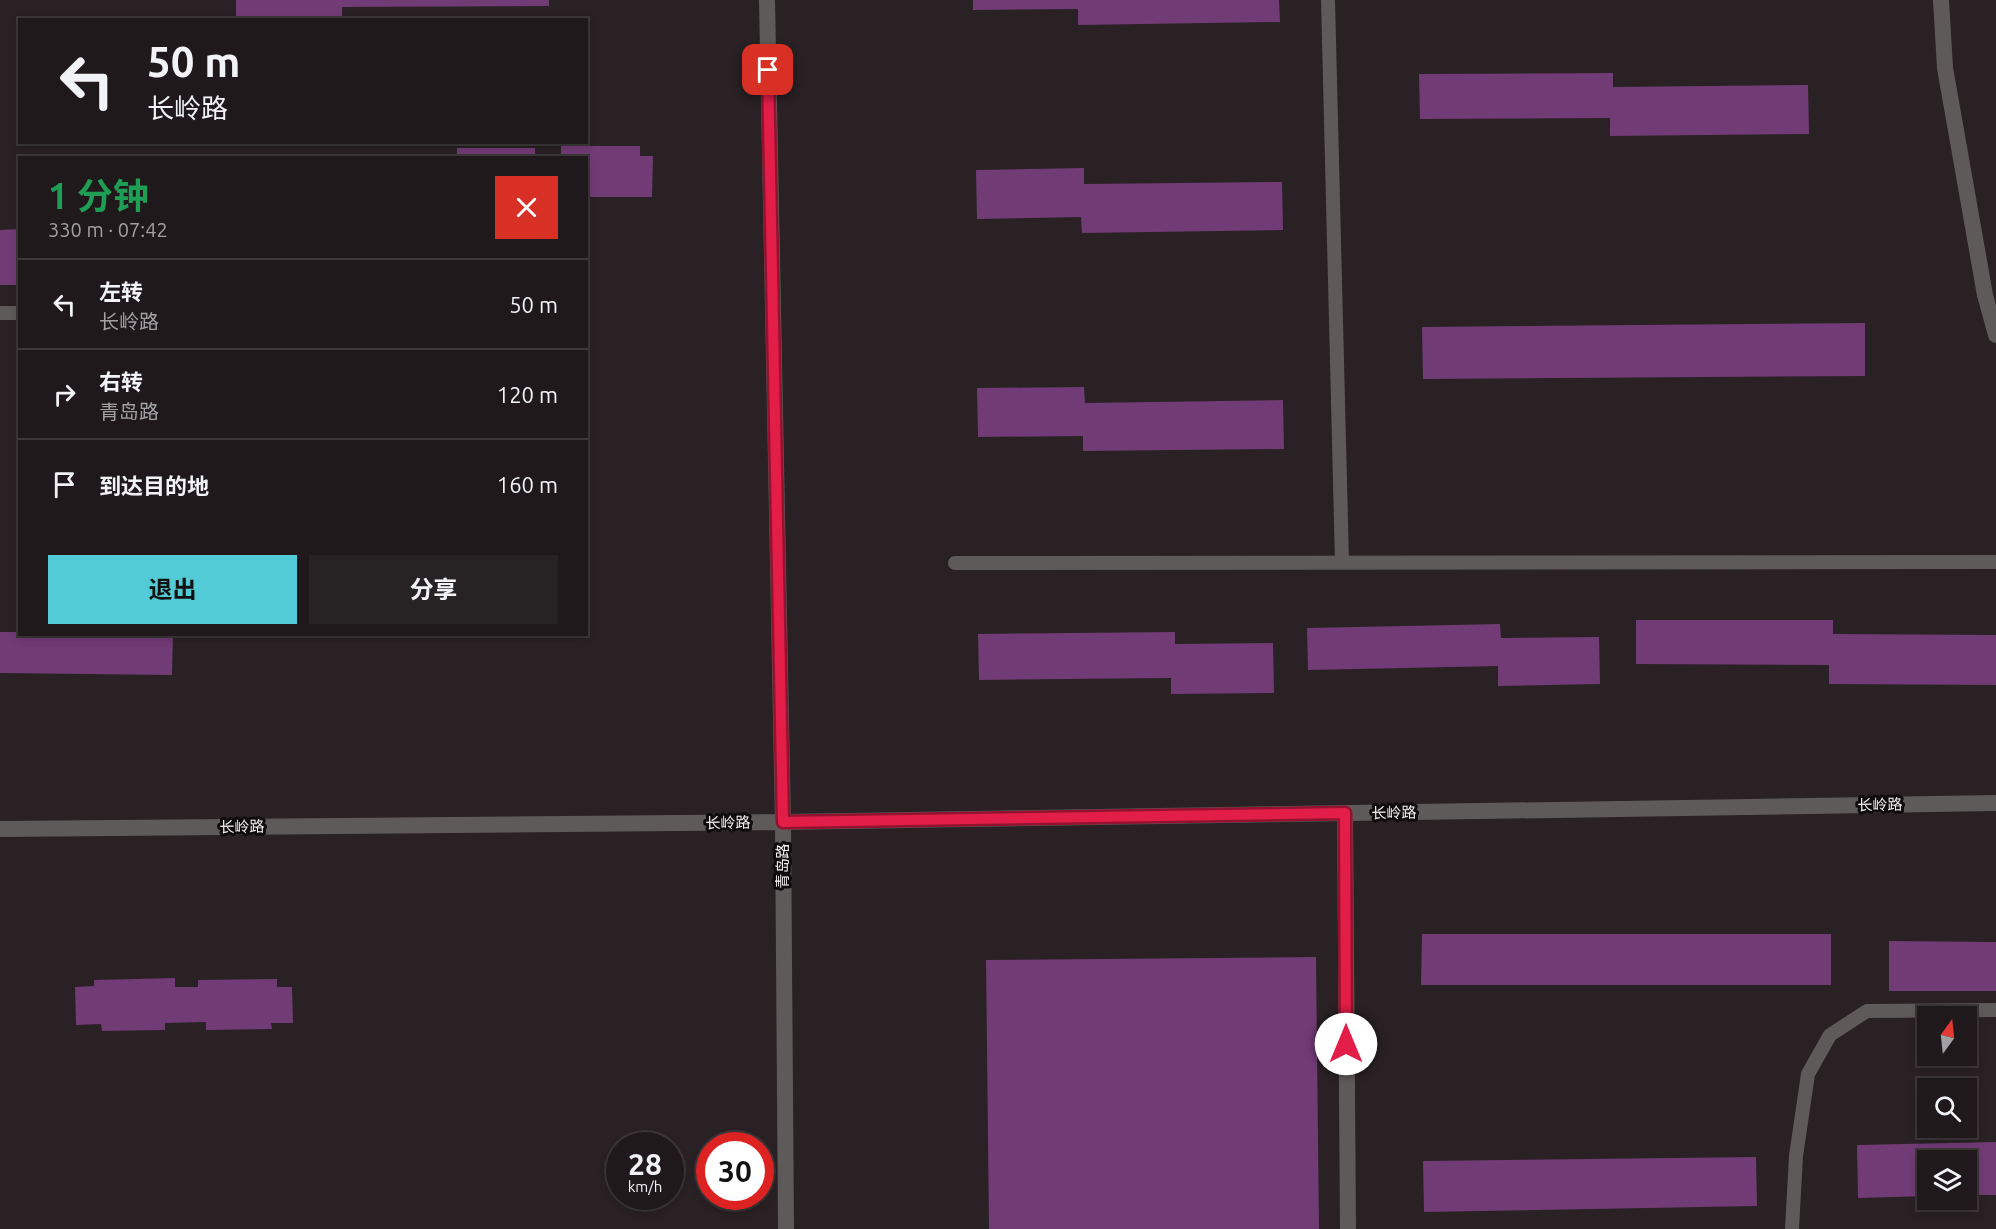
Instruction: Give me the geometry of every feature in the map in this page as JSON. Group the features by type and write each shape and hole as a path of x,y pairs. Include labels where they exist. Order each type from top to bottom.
{"street":[{"name":"青岛路","path":"767,0 783,822 786,1229"},
{"path":"1941,0 1945,68 1985,295 1996,335"},
{"name":"长岭路","path":"0,830 783,822 1996,804"},
{"path":"1345,813 1348,1229"}],"lane":[{"path":"1328,0 1341,562"},
{"path":"0,313 18,314"},
{"path":"955,563 1996,562"},
{"path":"1792,1229 1796,1156 1808,1074 1830,1035 1867,1011 1996,1010"}],"building":[{"path":"236,0 549,0 549,6 342,7 342,18 236,18"},
{"path":"973,0 1279,0 1280,22 1078,25 1078,9 973,10"},
{"path":"1613,73 1613,87 1808,85 1809,134 1610,136 1610,118 1420,119 1419,74"},
{"path":"561,146 640,146 640,156 653,156 652,197 588,197 588,156 561,156"},
{"path":"457,148 535,148 535,156 457,156"},
{"path":"1084,168 1084,184 1282,182 1283,230 1082,233 1081,217 977,219 976,170"},
{"path":"18,229 18,285 0,285 0,230"},
{"path":"1865,323 1865,376 1423,379 1422,327"},
{"path":"1084,387 1085,403 1283,400 1284,449 1083,451 1083,436 978,437 977,388"},
{"path":"1636,620 1833,620 1833,634 1996,635 1996,685 1829,684 1829,665 1636,664"},
{"path":"1500,624 1501,638 1599,637 1600,684 1498,686 1498,666 1308,670 1307,628"},
{"path":"0,632 18,632 18,636 173,636 172,675 0,673"},
{"path":"1175,632 1175,644 1273,643 1274,693 1171,694 1171,678 979,680 978,634"},
{"path":"1422,934 1831,934 1831,985 1421,985"},
{"path":"1889,941 1996,942 1996,991 1889,991"},
{"path":"1316,957 1319,1229 989,1229 986,960"},
{"path":"175,978 175,987 198,987 198,980 277,979 277,987 292,987 293,1023 271,1023 272,1029 206,1030 206,1022 165,1023 165,1030 102,1031 101,1024 76,1025 75,987 94,986 94,980"},
{"path":"1996,1142 1996,1195 1977,1195 1977,1150 1917,1150 1917,1196 1858,1198 1857,1145"},
{"path":"1756,1157 1757,1206 1424,1212 1423,1161"}],"route":[{"path":"768,70 783,822 1345,813 1346,1044"}]}
